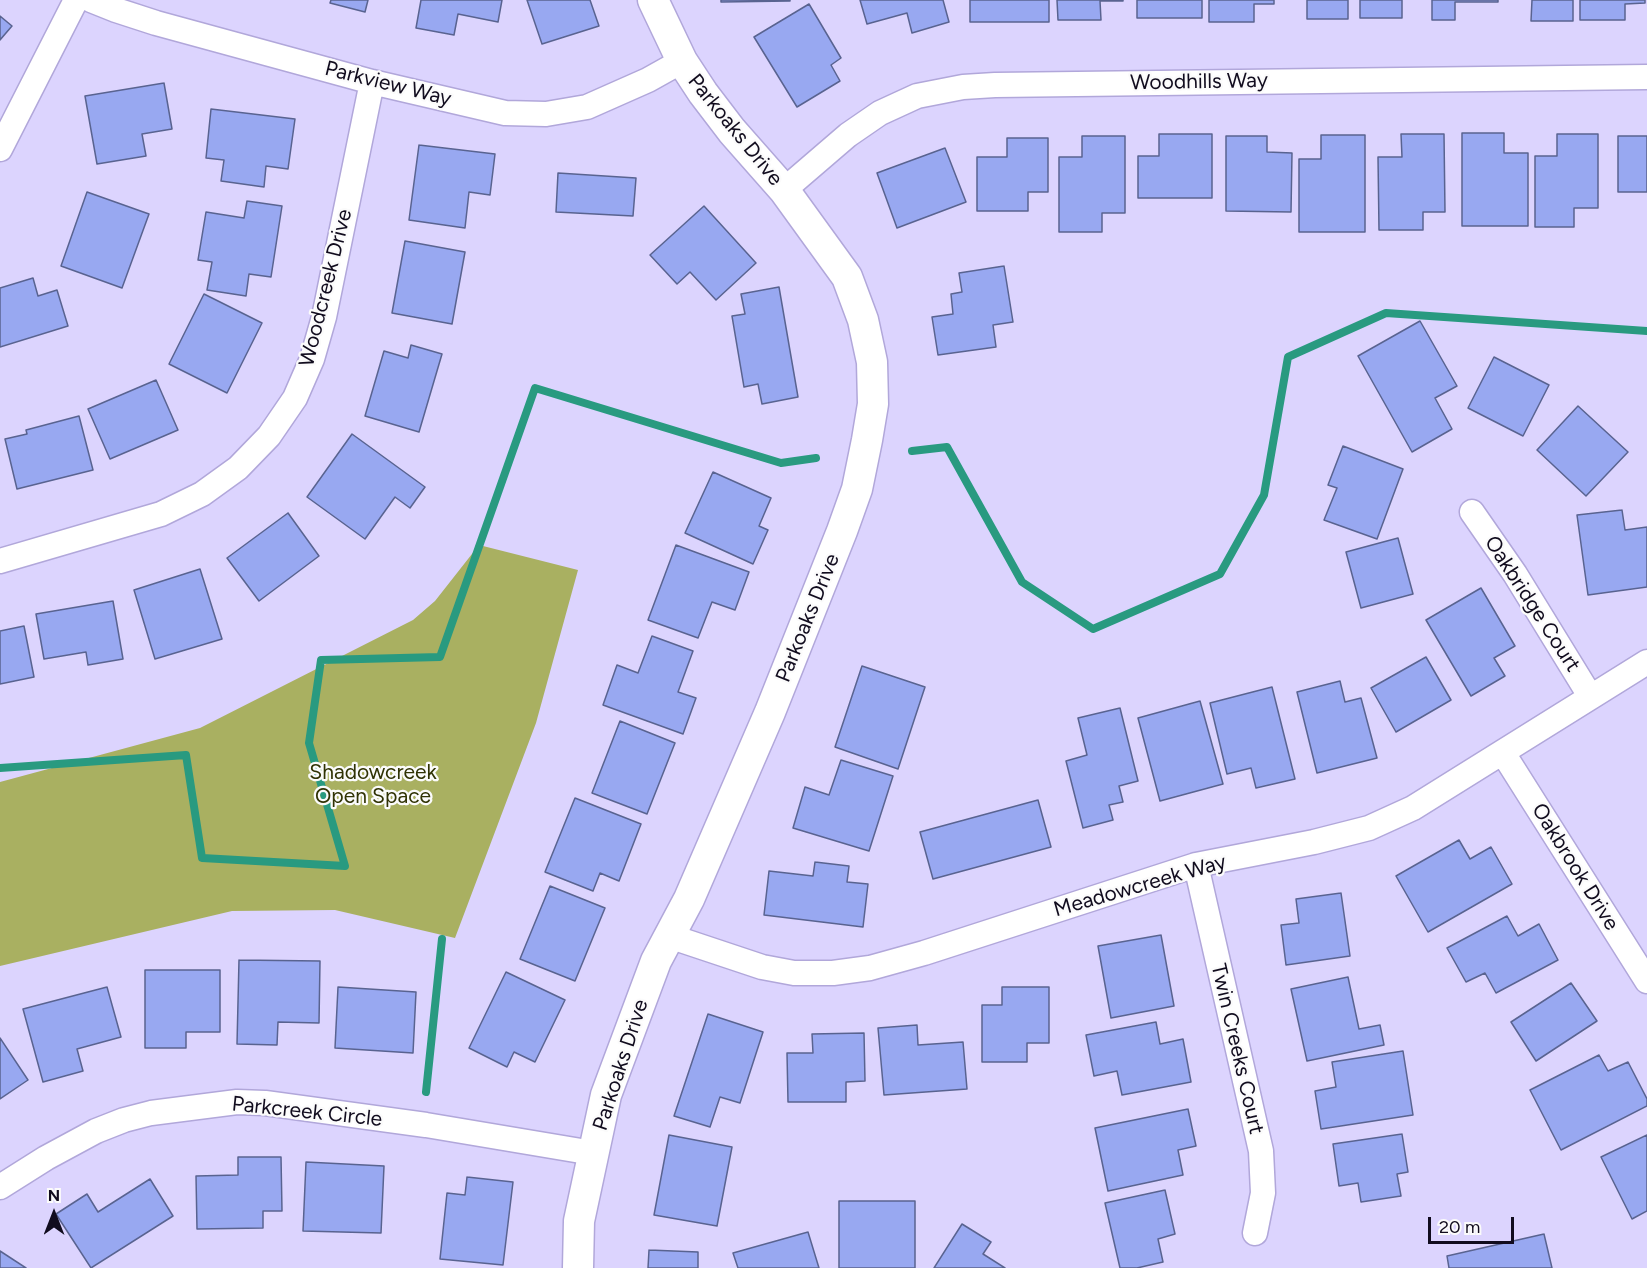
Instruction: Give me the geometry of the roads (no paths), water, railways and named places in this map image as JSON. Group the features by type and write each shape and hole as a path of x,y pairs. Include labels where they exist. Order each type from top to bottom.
{"street":[{"path":"0,149 76,0"},
{"name":"Parkview Way","path":"91,0 156,23 372,82 505,113 546,114 586,106 648,80 682,61"},
{"name":"Parkoaks Drive","path":"578,1268 579,1221 606,1095 656,961 689,899 765,723 830,563 857,489 873,404 872,362 863,320 847,278 784,190 703,93 682,61 653,0"},
{"name":"Woodhills Way","path":"784,190 848,135 880,113 917,96 963,87 1647,77"},
{"name":"Woodcreek Drive","path":"0,561 160,514 211,488 238,468 269,436 295,399 312,359 324,317 372,82"},
{"name":"Oakbridge Court","path":"1472,512 1515,574 1590,696"},
{"name":"Meadowcreek Way","path":"669,936 762,967 794,973 833,973 870,968 924,953 1196,865 1314,842 1369,828 1413,808 1647,662"},
{"name":"Oakbrook Drive","path":"1503,753 1647,981"},
{"name":"Twin Creeks Court","path":"1196,865 1261,1151 1263,1193 1256,1233"},
{"name":"Parkcreek Circle","path":"0,1186 96,1131 124,1120 162,1111 237,1102 265,1103 426,1125 593,1153"}],"waterway":[{"path":"912,451 947,447 1022,582 1093,629 1220,574 1264,495 1288,357 1386,313 1647,331"},
{"path":"0,768 186,755 202,858 345,866 309,743 321,660 440,657 535,388 781,463 816,458"},
{"path":"426,1092 442,939"}],"park label":[{"name":"Shadowcreek Open Space","path":"373,785"}]}
